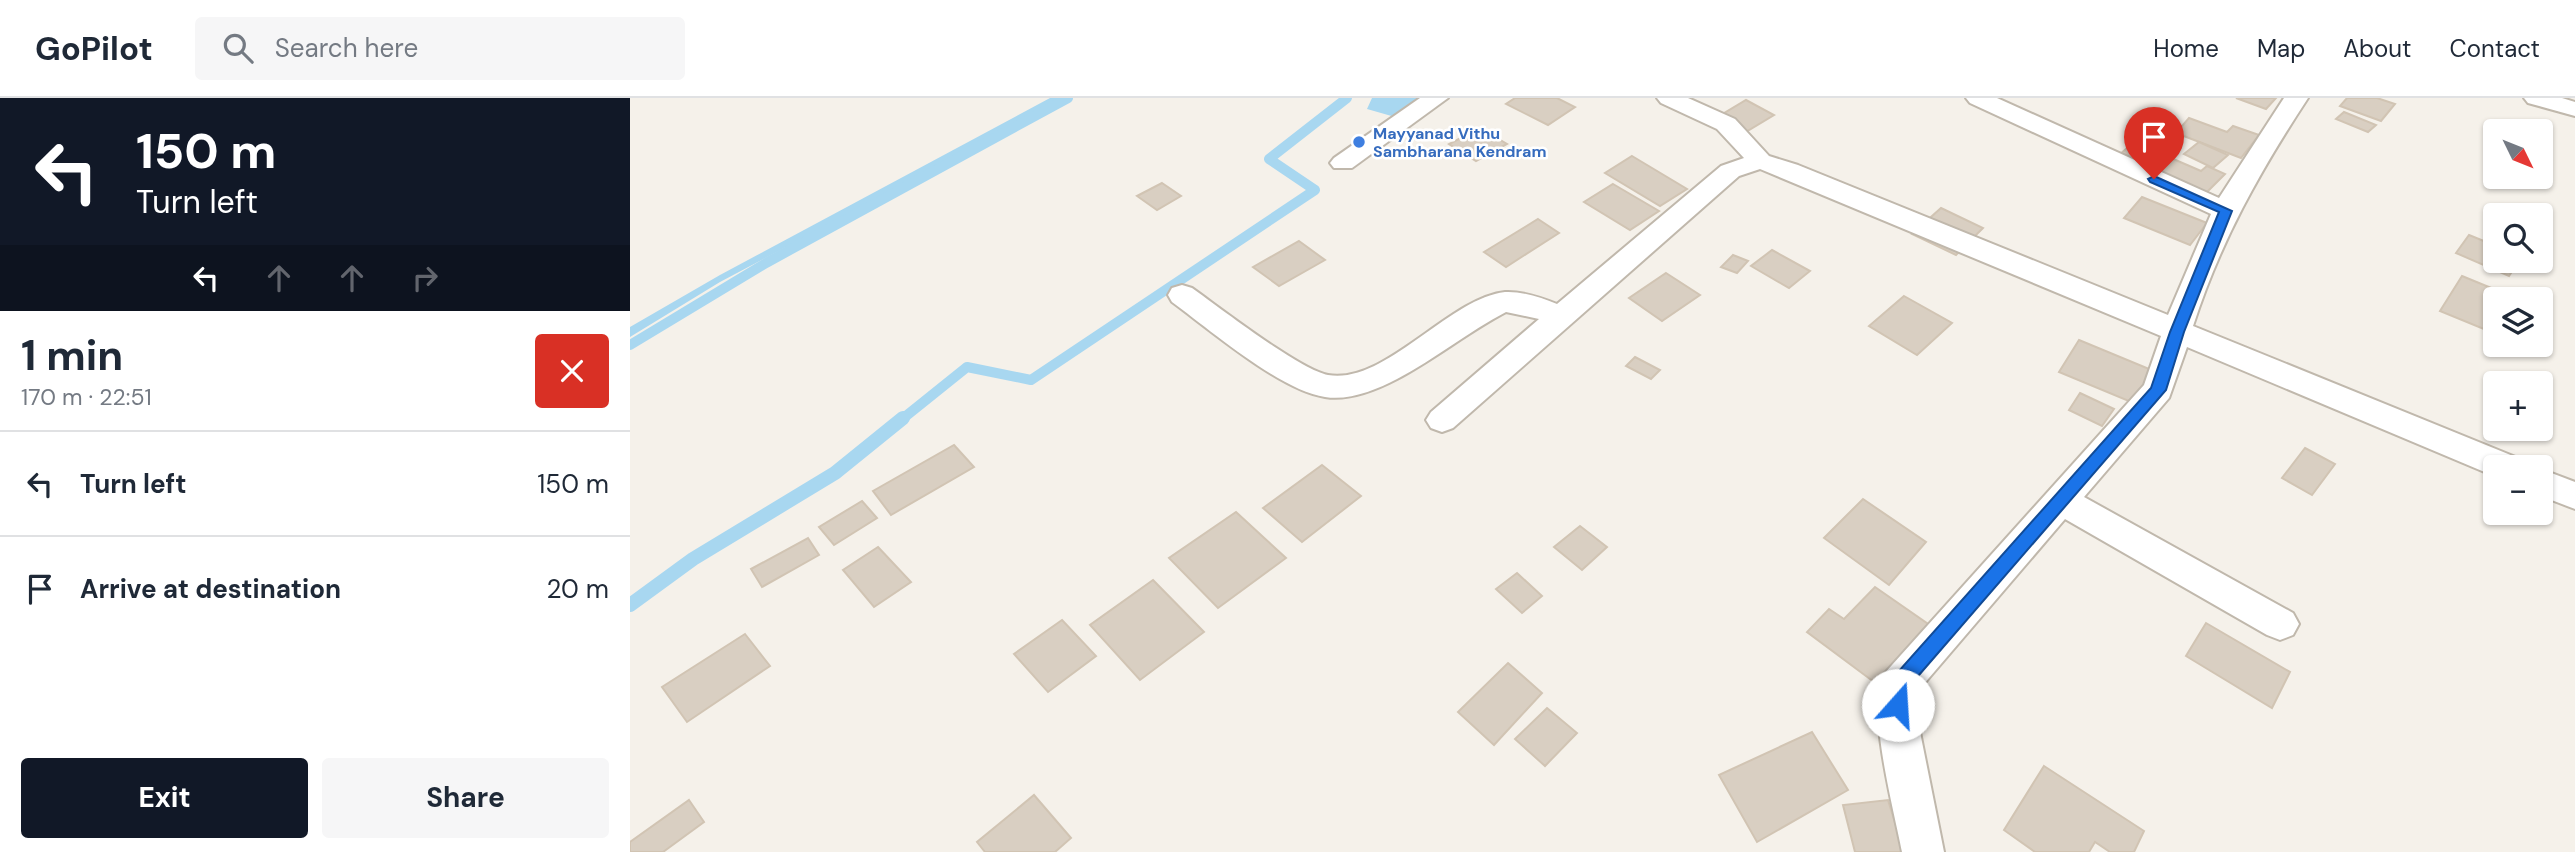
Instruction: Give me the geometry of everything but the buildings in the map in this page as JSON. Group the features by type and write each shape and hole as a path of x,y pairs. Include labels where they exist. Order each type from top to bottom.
{"street":[{"path":"1343,163 1436,98"},
{"path":"1669,98 1726,124 1760,161 1782,167 2483,458"},
{"path":"1979,98 2226,211"},
{"path":"1923,852 1898,722 1897,687 2158,390 2177,332 2226,211 2258,154 2296,98"},
{"path":"2536,98 2575,109"},
{"path":"1442,420 1730,171 1760,161"},
{"path":"1182,295 1293,369 1325,386 1357,384 1413,357 1467,320 1502,302 1523,303 1562,317"},
{"path":"2553,487 2575,496"},
{"path":"2060,500 2280,624"}],"water":[{"path":"1050,98 1068,98 720,282 630,337 630,327 720,275"},
{"path":"1372,98 1433,98 1402,119 1367,109"}],"waterway":[{"path":"630,345 766,263 1068,98"},
{"path":"901,420 967,367 1031,380 1315,190 1269,159 1347,98"},
{"path":"630,605 693,559 835,473 903,418"}],"place":[{"name":"Mayyanad Vithu Sambharana Kendram","path":"1359,142"}],"route":[{"path":"1898,705 1897,687 2158,390 2177,332 2226,211 2154,179"}]}
